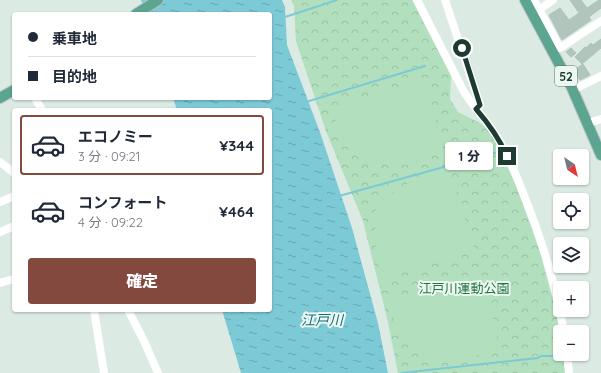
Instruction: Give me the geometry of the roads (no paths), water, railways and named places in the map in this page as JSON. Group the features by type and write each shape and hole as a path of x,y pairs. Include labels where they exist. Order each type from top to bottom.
{"main road":[{"path":"139,12 158,0"},
{"name":"52","path":"525,0 573,90 601,155"},
{"path":"0,98 12,91"}],"street":[{"path":"417,0 469,101 492,128 502,144 513,168 540,237 552,278 562,325"},
{"path":"445,0 480,105 476,109"},
{"path":"534,0 560,48 601,21"},
{"path":"540,9 553,0"},
{"path":"573,90 601,76"},
{"path":"588,123 601,118"},
{"path":"0,162 12,171"},
{"path":"0,202 12,197"},
{"path":"0,232 12,227"},
{"path":"0,283 12,280"},
{"path":"94,312 104,373"},
{"path":"129,312 158,373"},
{"path":"568,361 570,373"}],"water":[{"name":"江戸川","path":"141,0 282,0 285,7 287,45 321,135 352,228 378,323 388,373 241,373 223,312 272,312 272,108 176,108 174,100 272,100 272,12 145,12"}],"waterway":[{"path":"285,17 337,0"},
{"path":"306,102 425,66"},
{"path":"339,196 498,152"},
{"path":"401,373 538,358 541,356 553,356"}],"park label":[{"name":"江戸川運動公園","path":"464,288"}]}
